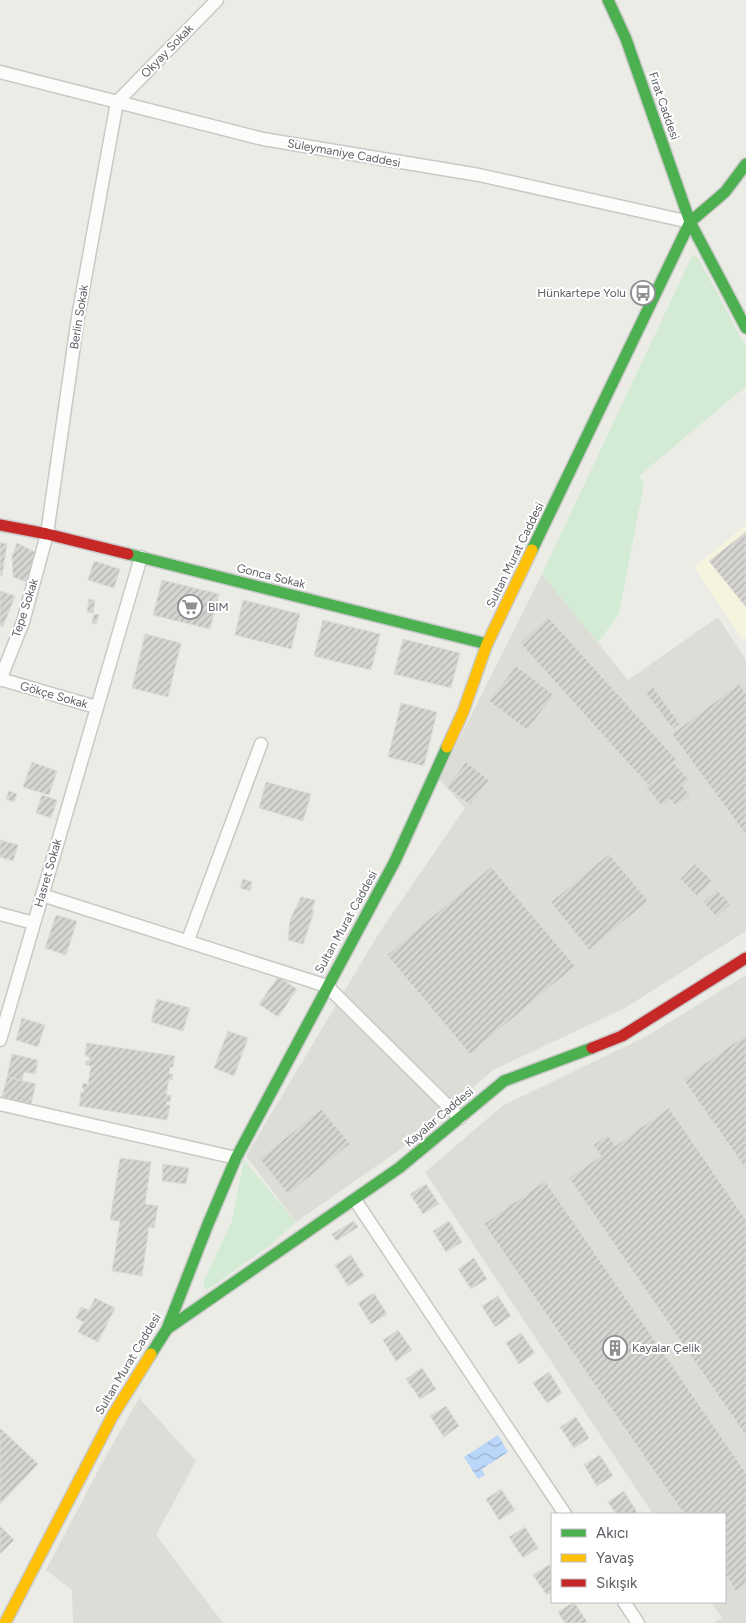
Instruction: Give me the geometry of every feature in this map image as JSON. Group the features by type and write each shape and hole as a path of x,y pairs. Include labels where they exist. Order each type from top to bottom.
{"street":[{"name":"Okyay Sokak","path":"117,102 217,0"},
{"name":"Fırat Caddesi","path":"608,0 626,39 690,222 746,328"},
{"name":"Süleymaniye Caddesi","path":"0,72 263,139 479,175 690,222"},
{"name":"Berlin Sokak","path":"47,534 78,317 117,102"},
{"path":"690,222 725,192 746,164"},
{"name":"Sultan Murat Caddesi","path":"5,1623 113,1415 167,1329 236,1158 326,986 395,862 463,712 488,644 690,222"},
{"name":"Gonca Sokak","path":"0,524 47,534 488,644"},
{"name":"Tepe Sokak","path":"0,680 6,646 23,622 47,534"},
{"name":"Hasret Sokak","path":"0,1040 141,558"},
{"name":"Gökçe Sokak","path":"6,646 0,679 96,707"},
{"path":"188,940 261,744"},
{"path":"42,895 188,940 326,986 460,1118"},
{"path":"0,914 34,923"},
{"name":"Kayalar Caddesi","path":"167,1329 355,1200 398,1168 504,1081 622,1036 746,958"},
{"path":"0,1104 236,1158"},
{"path":"355,1200 564,1513"},
{"path":"625,1603 638,1623"}],"shaded area":[{"path":"746,525 746,637 742,640 694,567"},
{"path":"542,574 628,680 718,617 746,660 746,931 625,1008 493,1070 411,1142 296,1222 246,1156 379,933 465,808 439,779"},
{"name":"Kayalar Çelik","path":"746,975 746,1623 713,1623 722,1618 712,1603 726,1603 726,1513 652,1513 425,1172 502,1106 647,1036"},
{"path":"139,1398 196,1461 156,1535 223,1623 73,1623 72,1590 46,1570 101,1465"}],"green space":[{"path":"693,254 700,261 746,347 746,386 639,476 644,484 619,613 598,643 542,574"},
{"path":"244,1160 296,1222 273,1243 207,1290 203,1283 232,1221"}],"water":[{"path":"498,1435 508,1452 482,1469 485,1475 478,1479 464,1457"}],"building":[{"path":"746,532 746,607 709,561"},
{"path":"0,542 7,544 2,576 0,575"},
{"path":"17,543 37,553 26,582 13,577 12,556"},
{"path":"94,561 120,569 114,588 88,580"},
{"path":"162,580 219,594 210,629 153,615"},
{"path":"0,591 15,596 3,627 0,626"},
{"path":"89,599 95,600 93,613 87,612"},
{"path":"243,600 300,614 291,649 235,635"},
{"path":"94,614 99,615 96,624 92,623"},
{"path":"548,617 676,759 648,785 520,643"},
{"path":"323,620 380,634 371,670 314,656"},
{"path":"145,634 181,643 168,697 132,688"},
{"path":"403,639 460,653 451,688 394,674"},
{"path":"516,666 554,695 527,730 489,701"},
{"path":"739,684 746,694 746,835 672,734"},
{"path":"653,687 680,724 673,729 645,692"},
{"path":"401,703 437,712 424,766 388,757"},
{"path":"32,762 57,771 49,795 23,787"},
{"path":"466,762 489,780 470,805 447,787"},
{"path":"674,763 689,780 682,786 690,795 676,806 670,799 662,806 646,787"},
{"path":"266,782 311,794 303,821 259,808"},
{"path":"9,791 17,794 14,802 6,799"},
{"path":"42,795 57,800 51,818 36,813"},
{"path":"0,840 18,845 13,861 0,857"},
{"path":"609,854 648,901 589,950 551,902"},
{"path":"695,864 712,881 697,896 680,879"},
{"path":"491,867 575,966 470,1054 387,955"},
{"path":"243,879 252,882 250,891 240,888"},
{"path":"717,890 731,904 717,917 703,902"},
{"path":"301,897 315,900 312,910 314,911 303,944 288,940 290,920"},
{"path":"56,915 77,921 66,955 45,948"},
{"path":"278,977 297,989 278,1017 259,1004"},
{"path":"157,999 190,1008 183,1031 151,1022"},
{"path":"22,1018 45,1025 38,1047 16,1040"},
{"path":"228,1031 248,1038 234,1076 214,1068"},
{"path":"746,1035 746,1169 683,1079"},
{"path":"87,1043 175,1056 173,1067 170,1067 169,1074 173,1074 172,1080 169,1079 166,1095 171,1095 170,1102 167,1101 166,1105 170,1105 167,1120 79,1106 81,1092 84,1093 83,1083 88,1084 91,1066 85,1065 90,1057 85,1056"},
{"path":"12,1054 38,1060 35,1074 24,1072 22,1081 7,1077"},
{"path":"7,1077 36,1084 31,1104 2,1097"},
{"path":"669,1108 746,1220 746,1436 569,1178 601,1156 593,1145 608,1135 615,1146"},
{"path":"321,1109 350,1144 288,1194 260,1159"},
{"path":"120,1158 151,1162 145,1204 158,1206 154,1228 149,1227 142,1276 112,1271 120,1221 110,1220"},
{"path":"163,1164 189,1168 186,1184 162,1181"},
{"name":"Kayalar Çelik","path":"545,1181 746,1473 746,1584 736,1591 726,1576 726,1513 683,1513 484,1224"},
{"path":"426,1184 439,1204 423,1214 410,1194"},
{"path":"354,1221 358,1227 336,1241 332,1234"},
{"path":"449,1221 462,1242 446,1252 433,1231"},
{"path":"351,1255 364,1276 348,1286 335,1265"},
{"path":"474,1258 487,1279 471,1289 458,1269"},
{"path":"374,1293 387,1314 371,1324 358,1303"},
{"path":"498,1296 511,1316 495,1327 482,1306"},
{"path":"95,1298 115,1308 98,1342 78,1332 83,1322 76,1318 81,1307 89,1310"},
{"path":"398,1330 412,1350 396,1361 383,1340"},
{"path":"521,1333 535,1353 519,1364 506,1343"},
{"path":"422,1368 436,1389 420,1399 406,1379"},
{"path":"549,1372 562,1393 547,1403 533,1383"},
{"path":"446,1406 459,1426 444,1437 430,1416"},
{"path":"576,1417 589,1438 574,1448 560,1427"},
{"path":"0,1428 38,1464 0,1504"},
{"path":"600,1455 613,1476 597,1486 584,1465"},
{"path":"501,1489 515,1510 499,1520 486,1499"},
{"path":"624,1491 637,1512 615,1513 608,1502"},
{"path":"0,1526 14,1540 0,1554"},
{"path":"525,1527 538,1548 523,1558 509,1537"},
{"path":"549,1565 551,1568 551,1593 547,1595 533,1575"},
{"path":"575,1603 587,1622 565,1623 558,1612"}],"traffic: fast":[{"path":"608,0 626,39 690,222 746,328"},
{"path":"532,550 690,222 725,192 746,164"},
{"path":"128,554 487,644"},
{"path":"151,1354 167,1329 236,1158 395,861 447,747"},
{"path":"167,1329 399,1168 504,1081 592,1048"}],"traffic: slow":[{"path":"447,747 463,712 487,644 532,550"},
{"path":"5,1623 113,1415 151,1354"}],"traffic: jam":[{"path":"0,525 47,534 128,554"},
{"path":"592,1048 622,1036 746,958"}],"place":[{"name":"Hünkartepe Yolu","path":"643,293"},
{"name":"BIM","path":"190,607"},
{"name":"Kayalar Çelik","path":"615,1348"}]}
